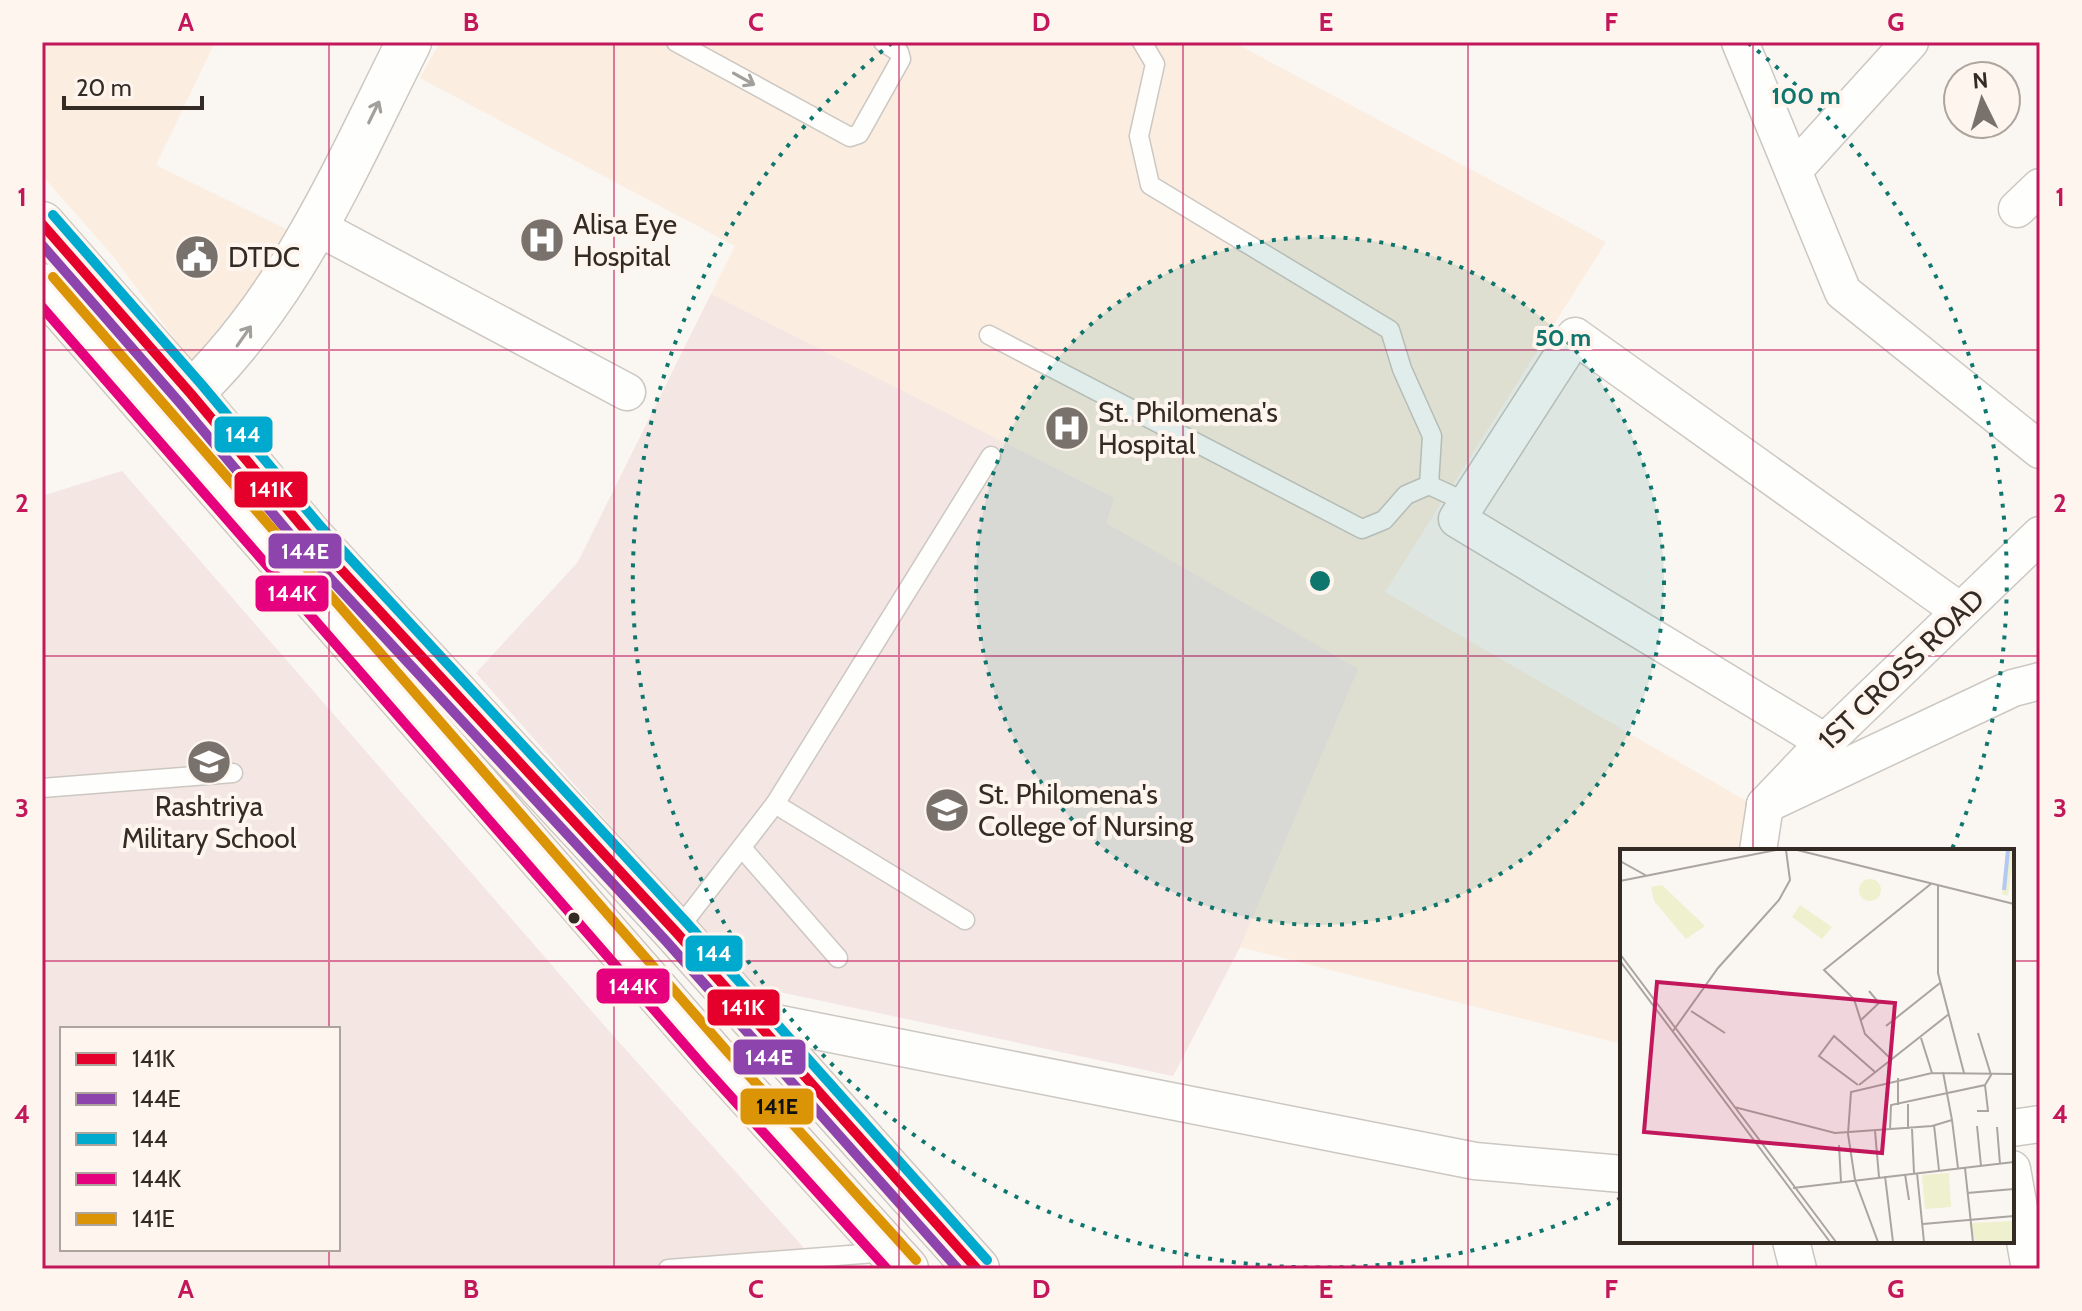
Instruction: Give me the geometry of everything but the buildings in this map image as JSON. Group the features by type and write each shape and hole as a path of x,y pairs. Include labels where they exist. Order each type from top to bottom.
{"street":[{"path":"175,407 238,345 317,227 409,42"},
{"path":"1740,42 1843,292 2040,450"},
{"path":"1794,170 1910,42"},
{"path":"42,224 175,407 715,1058 898,1261"},
{"path":"317,227 627,392"},
{"path":"42,286 310,536 676,932 977,1269"},
{"path":"1825,742 1457,519 1575,336 1960,611"},
{"name":"1ST CROSS ROAD","path":"1765,805 1825,742 2040,535"},
{"path":"1758,849 1765,805 2013,688 2040,681"},
{"path":"755,1019 1475,1161 1620,1174"},
{"path":"2014,1128 2040,1124"},
{"path":"2014,1180 2030,1269"},
{"path":"1792,1243 1798,1269"}],"lane":[{"path":"676,42 850,137 859,134 901,59 899,52 883,42"},
{"path":"1142,42 1155,64 1139,136 1150,185 1390,330 1402,369 1432,436 1429,485"},
{"path":"989,335 1362,529 1384,520 1406,495 1429,485 1468,503"},
{"path":"676,932 775,804 991,456"},
{"path":"42,788 233,773"},
{"path":"775,804 965,920"},
{"path":"742,848 838,958"},
{"path":"668,1269 898,1261"}],"shaded area":[{"path":"42,42 215,42 156,165 288,230 230,336 197,369 112,255 42,175"},
{"name":"St. Philomena's Hospital","path":"440,42 1233,42 1606,242 1385,592 1755,806 1747,849 1620,849 1620,1043 1240,947 1173,1076 476,673 578,562 735,246 420,78"},
{"name":"St. Philomena's College of Nursing","path":"711,294 1114,498 1106,523 1358,669 1240,947 1173,1076 752,986 476,673 578,562"},
{"name":"Rashtriya Military School","path":"122,471 609,1031 813,1258 815,1269 42,1269 42,496"}],"transit line":[{"name":"144","path":"53,215 321,527 686,922 987,1260"},
{"name":"141K","path":"42,224 310,536 676,932 977,1269"},
{"name":"144E","path":"42,245 300,546 666,941 958,1269"},
{"name":"141E","path":"53,277 725,1049 916,1260"},
{"name":"144K","path":"42,307 704,1067 887,1269"}],"place":[{"name":"Alisa Eye Hospital","path":"542,240"},
{"name":"DTDC","path":"197,257"},
{"name":"St. Philomena's Hospital","path":"1067,428"},
{"name":"Rashtriya Military School","path":"209,762"},
{"name":"St. Philomena's College of Nursing","path":"947,810"}]}
